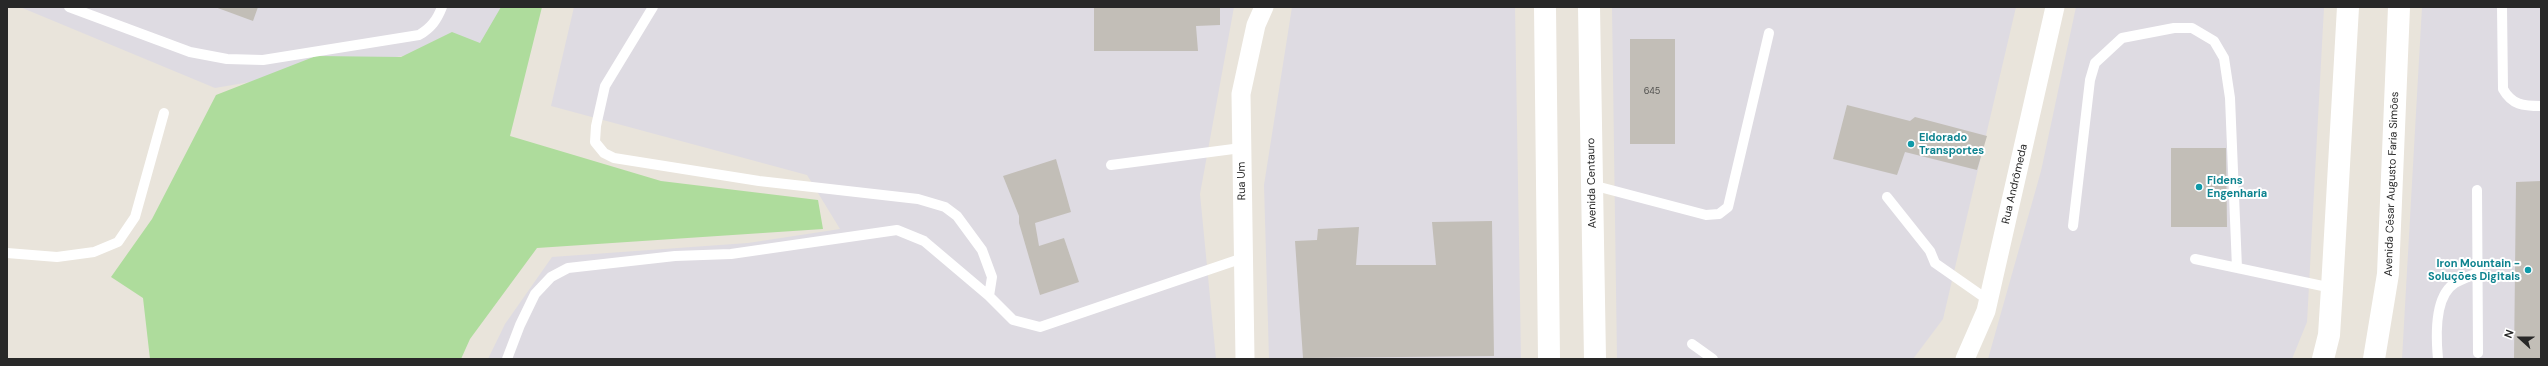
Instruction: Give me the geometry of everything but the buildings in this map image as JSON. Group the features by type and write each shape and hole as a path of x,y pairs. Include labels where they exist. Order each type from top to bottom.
{"street":[{"name":"Rua Um","path":"1245,359 1240,94 1254,31 1264,7"},
{"path":"1545,7 1549,359"},
{"name":"Avenida Centauro","path":"1589,7 1595,359"},
{"name":"Rua Andrômeda","path":"1965,359 1988,300 2055,7"},
{"path":"2323,359 2329,335 2348,7"},
{"name":"Avenida César Augusto Faria Simões","path":"2374,359 2388,274 2399,7"}],"lane":[{"path":"69,7 190,52 227,59 263,60 419,35 430,29 438,18 442,7"},
{"path":"652,7 605,86 596,126 595,142 604,153 614,158 759,181 918,199 946,207 957,216 982,250 992,277 989,296"},
{"path":"2502,7 2503,89 2509,99 2519,105 2541,106"},
{"path":"2074,226 2090,80 2095,63 2122,38 2174,28 2192,28 2214,41 2224,58 2230,98 2237,268"},
{"path":"1592,185 1706,215 1719,214 1728,207 1769,33"},
{"path":"7,252 57,257 94,252 118,242 135,217 164,113"},
{"path":"1112,165 1242,148"},
{"path":"2477,190 2478,353"},
{"path":"1887,197 1930,251 1935,263 1988,300"},
{"path":"506,359 535,294 551,277 568,268 675,256 731,254 897,230 924,241 989,296 1013,320 1040,327 1243,258"},
{"path":"2195,259 2332,288"},
{"path":"2438,359 2436,329 2438,312 2446,294 2453,284 2478,273"},
{"path":"1692,344 1713,359"}],"shaded area":[{"path":"20,7 529,7 519,36 215,88"},
{"path":"574,7 1234,7 1200,194 1216,359 488,359 505,324 552,257 748,243 840,229 807,175 551,106"},
{"path":"1292,7 1515,7 1521,359 1269,359 1264,185"},
{"path":"1612,7 2016,7 1943,319 1913,359 1617,359"},
{"path":"2076,7 2324,7 2307,322 2292,359 1988,359 2041,171"},
{"path":"2422,7 2541,7 2541,359 2402,359"}],"green space":[{"path":"501,7 542,7 510,136 661,181 818,200 823,229 537,248 470,339 461,359 150,359 143,298 111,277 152,219 216,95 316,56 401,57 452,32 480,43"}],"place":[{"name":"Eldorado Transportes","path":"1911,144"},
{"name":"Fidens Engenharia","path":"2199,187"},
{"name":"Iron Mountain - Soluções Digitais","path":"2528,270"}]}
